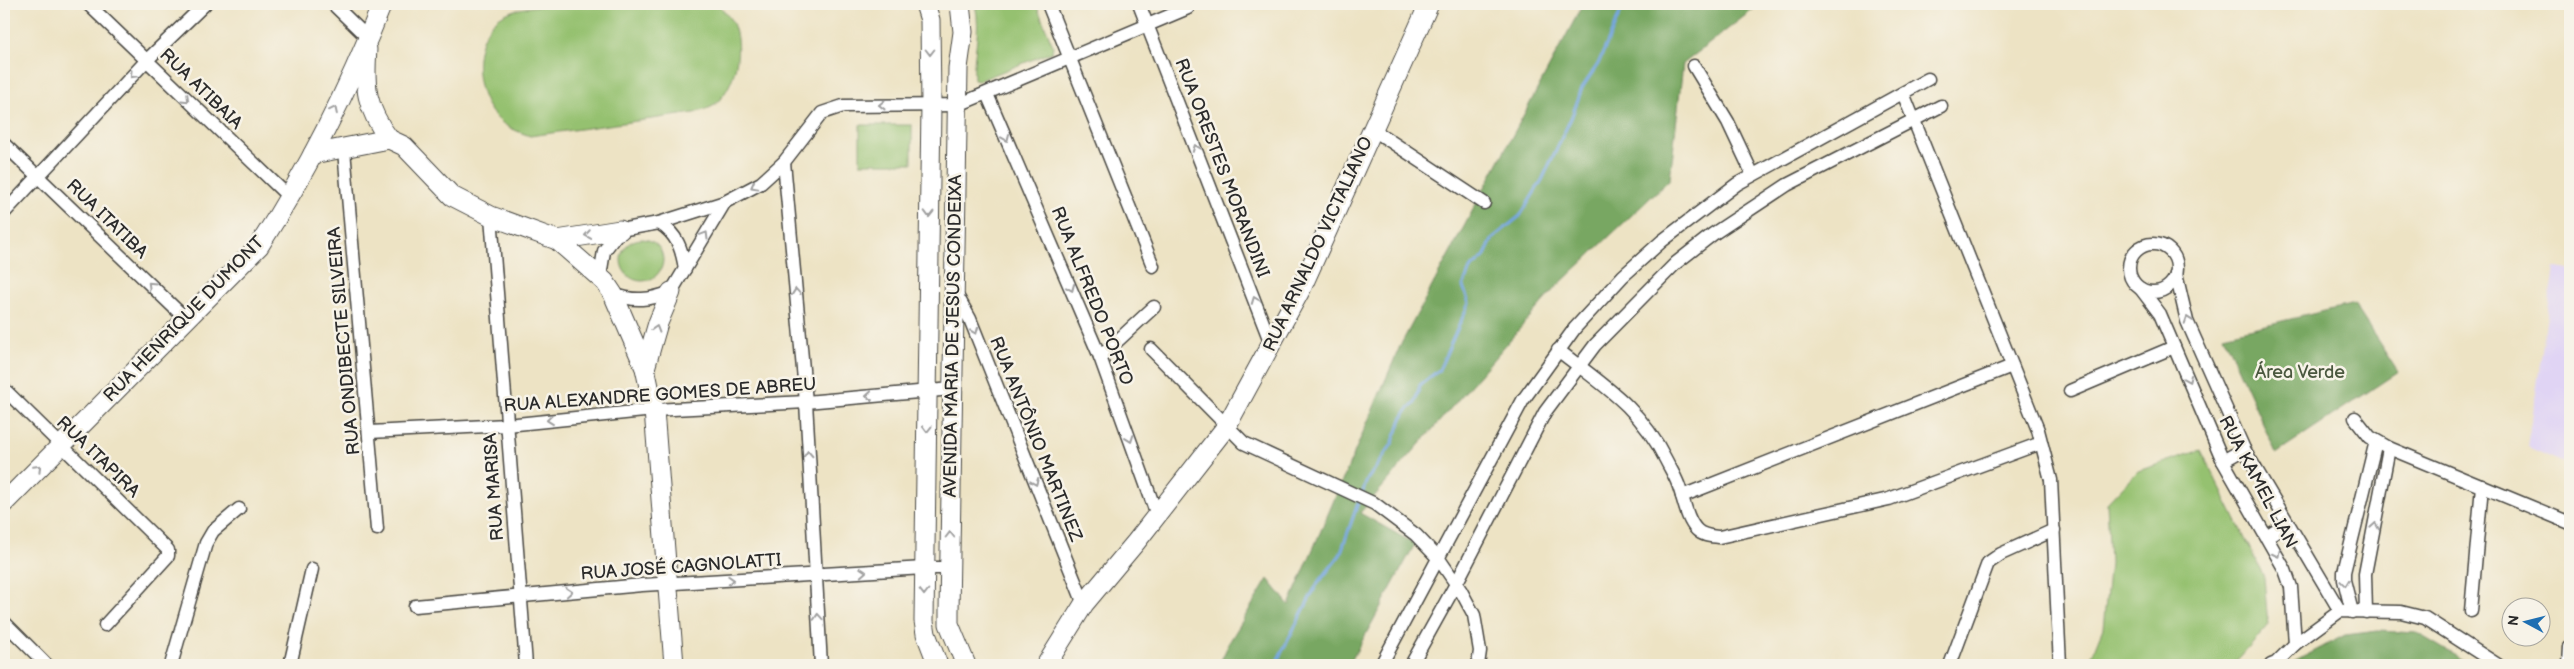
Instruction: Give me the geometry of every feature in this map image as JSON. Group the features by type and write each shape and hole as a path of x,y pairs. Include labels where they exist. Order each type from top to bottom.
{"street":[{"name":"RUA ATIBAIA","path":"88,4 290,198"},
{"path":"4,213 39,178 146,61 205,4"},
{"path":"333,4 368,38 365,80 374,119 389,139 404,146 452,196 491,216 556,240 600,276 613,294 645,368 654,410 674,665"},
{"name":"RUA HENRIQUE DUMONT","path":"4,503 259,246 290,198 313,154 382,4"},
{"name":"AVENIDA MARIA DE JESUS CONDEIXA","path":"925,4 930,20 931,105 924,568 926,634 938,665"},
{"name":"AVENIDA MARIA DE JESUS CONDEIXA","path":"960,4 963,32 958,68 949,624 966,665"},
{"path":"1048,4 1068,58 1153,266"},
{"name":"RUA ORESTES MORANDINI","path":"1139,4 1272,346"},
{"name":"RUA ARNALDO VICTALIANO","path":"1046,665 1084,604 1226,427 1272,346 1301,289 1429,4"},
{"path":"556,240 659,223 725,202 761,183 784,162 822,113 843,106 958,105 1188,8"},
{"path":"1694,66 1728,122 1753,175"},
{"path":"1381,665 1523,400 1575,328 1623,276 1695,215 1737,184 1928,79"},
{"path":"1903,93 2041,442 2051,480 2060,665"},
{"name":"RUA ALFREDO PORTO","path":"987,94 1100,357 1157,515"},
{"path":"1411,665 1456,584 1545,412 1595,345 1676,264 1713,234 1787,185 1941,106"},
{"path":"1372,129 1484,203"},
{"path":"313,154 344,150 389,139"},
{"name":"RUA ITATIBA","path":"4,144 186,319"},
{"name":"RUA ONDIBECTE SILVEIRA","path":"344,150 370,432 377,530"},
{"path":"784,162 806,402 821,665"},
{"path":"645,368 658,323 671,292 725,202"},
{"name":"RUA MARISA","path":"491,216 526,665"},
{"path":"659,223 676,237 683,252 685,269"},
{"path":"600,276 604,251 620,230"},
{"path":"2155,244 2163,246 2174,258 2176,274 2173,281 2163,290 2148,292 2141,290 2135,284 2129,270 2130,261 2140,248 2155,244"},
{"name":"RUA KAMEL LIAN","path":"2176,274 2188,320 2244,449 2288,523 2346,612"},
{"name":"RUA ANTÔNIO MARTINEZ","path":"953,288 970,319 1084,604"},
{"name":"RUA KAMEL LIAN","path":"2141,290 2160,314 2223,460 2286,570 2291,587 2295,644"},
{"path":"613,294 628,300 642,300 671,292"},
{"path":"1100,357 1154,307"},
{"path":"2070,391 2174,347"},
{"path":"1151,350 1244,443 1375,504 1416,535 1439,559 1474,615 1480,651 1478,665"},
{"path":"1558,350 1608,387 1639,416 1658,444 1682,496 1690,519 1698,530 1707,536 1719,537 1889,499 2041,442"},
{"path":"1682,496 2012,366"},
{"name":"RUA ITAPIRA","path":"4,389 168,550 168,556 105,625"},
{"name":"RUA ALEXANDRE GOMES DE ABREU","path":"370,432 507,424 654,410 806,402 952,389"},
{"path":"2355,418 2370,437 2389,448 2570,523"},
{"path":"2346,612 2344,580 2376,441"},
{"path":"2366,612 2365,574 2389,448"},
{"path":"2223,460 2244,449"},
{"path":"2471,611 2482,486"},
{"path":"171,665 206,543 213,532 239,509"},
{"path":"2268,536 2288,523"},
{"path":"1950,665 1988,563 2001,554 2054,530"},
{"path":"2354,534 2371,547"},
{"name":"RUA JOSÉ CAGNOLATTI","path":"415,606 668,584 950,568"},
{"path":"290,665 312,569"},
{"path":"2271,665 2295,644 2346,612 2401,612 2424,618 2498,665"},
{"path":"4,622 47,665"},
{"path":"2568,665 2570,647"}],"shaded area":[{"path":"2554,268 2570,270 2570,466 2528,447"}],"green space":[{"path":"560,4 717,4 731,20 737,36 737,58 732,80 721,99 713,106 694,113 530,136 515,130 498,119 486,103 478,74 478,58 481,43 487,30 497,19 510,12 528,7"},
{"path":"975,4 1036,4 1053,46 1052,52 978,81 974,80 978,25"},
{"path":"1583,4 1760,4 1683,64 1670,179 1555,288 1360,513 1415,544 1349,665 1219,665 1230,641 1268,579 1289,605 1400,346"},
{"path":"860,125 912,125 912,163 860,163"},
{"path":"642,239 657,245 663,260 657,275 642,281 627,275 621,260 627,245"},
{"name":"Área Verde","path":"2354,304 2398,372 2276,453 2223,335"},
{"path":"2201,450 2264,577 2268,626 2239,659 2228,665 2088,665 2103,628 2110,563 2107,503 2138,471"},
{"path":"2378,631 2417,633 2471,665 2288,665 2345,635"}],"waterway":[{"path":"1362,494 1367,480 1392,444 1404,414 1415,402 1420,385 1439,370 1469,303 1463,286 1470,269 1484,257 1493,238 1520,216 1542,180 1572,116 1582,88 1598,64 1624,4"},
{"path":"1275,665 1316,586 1340,555 1359,500"}]}
